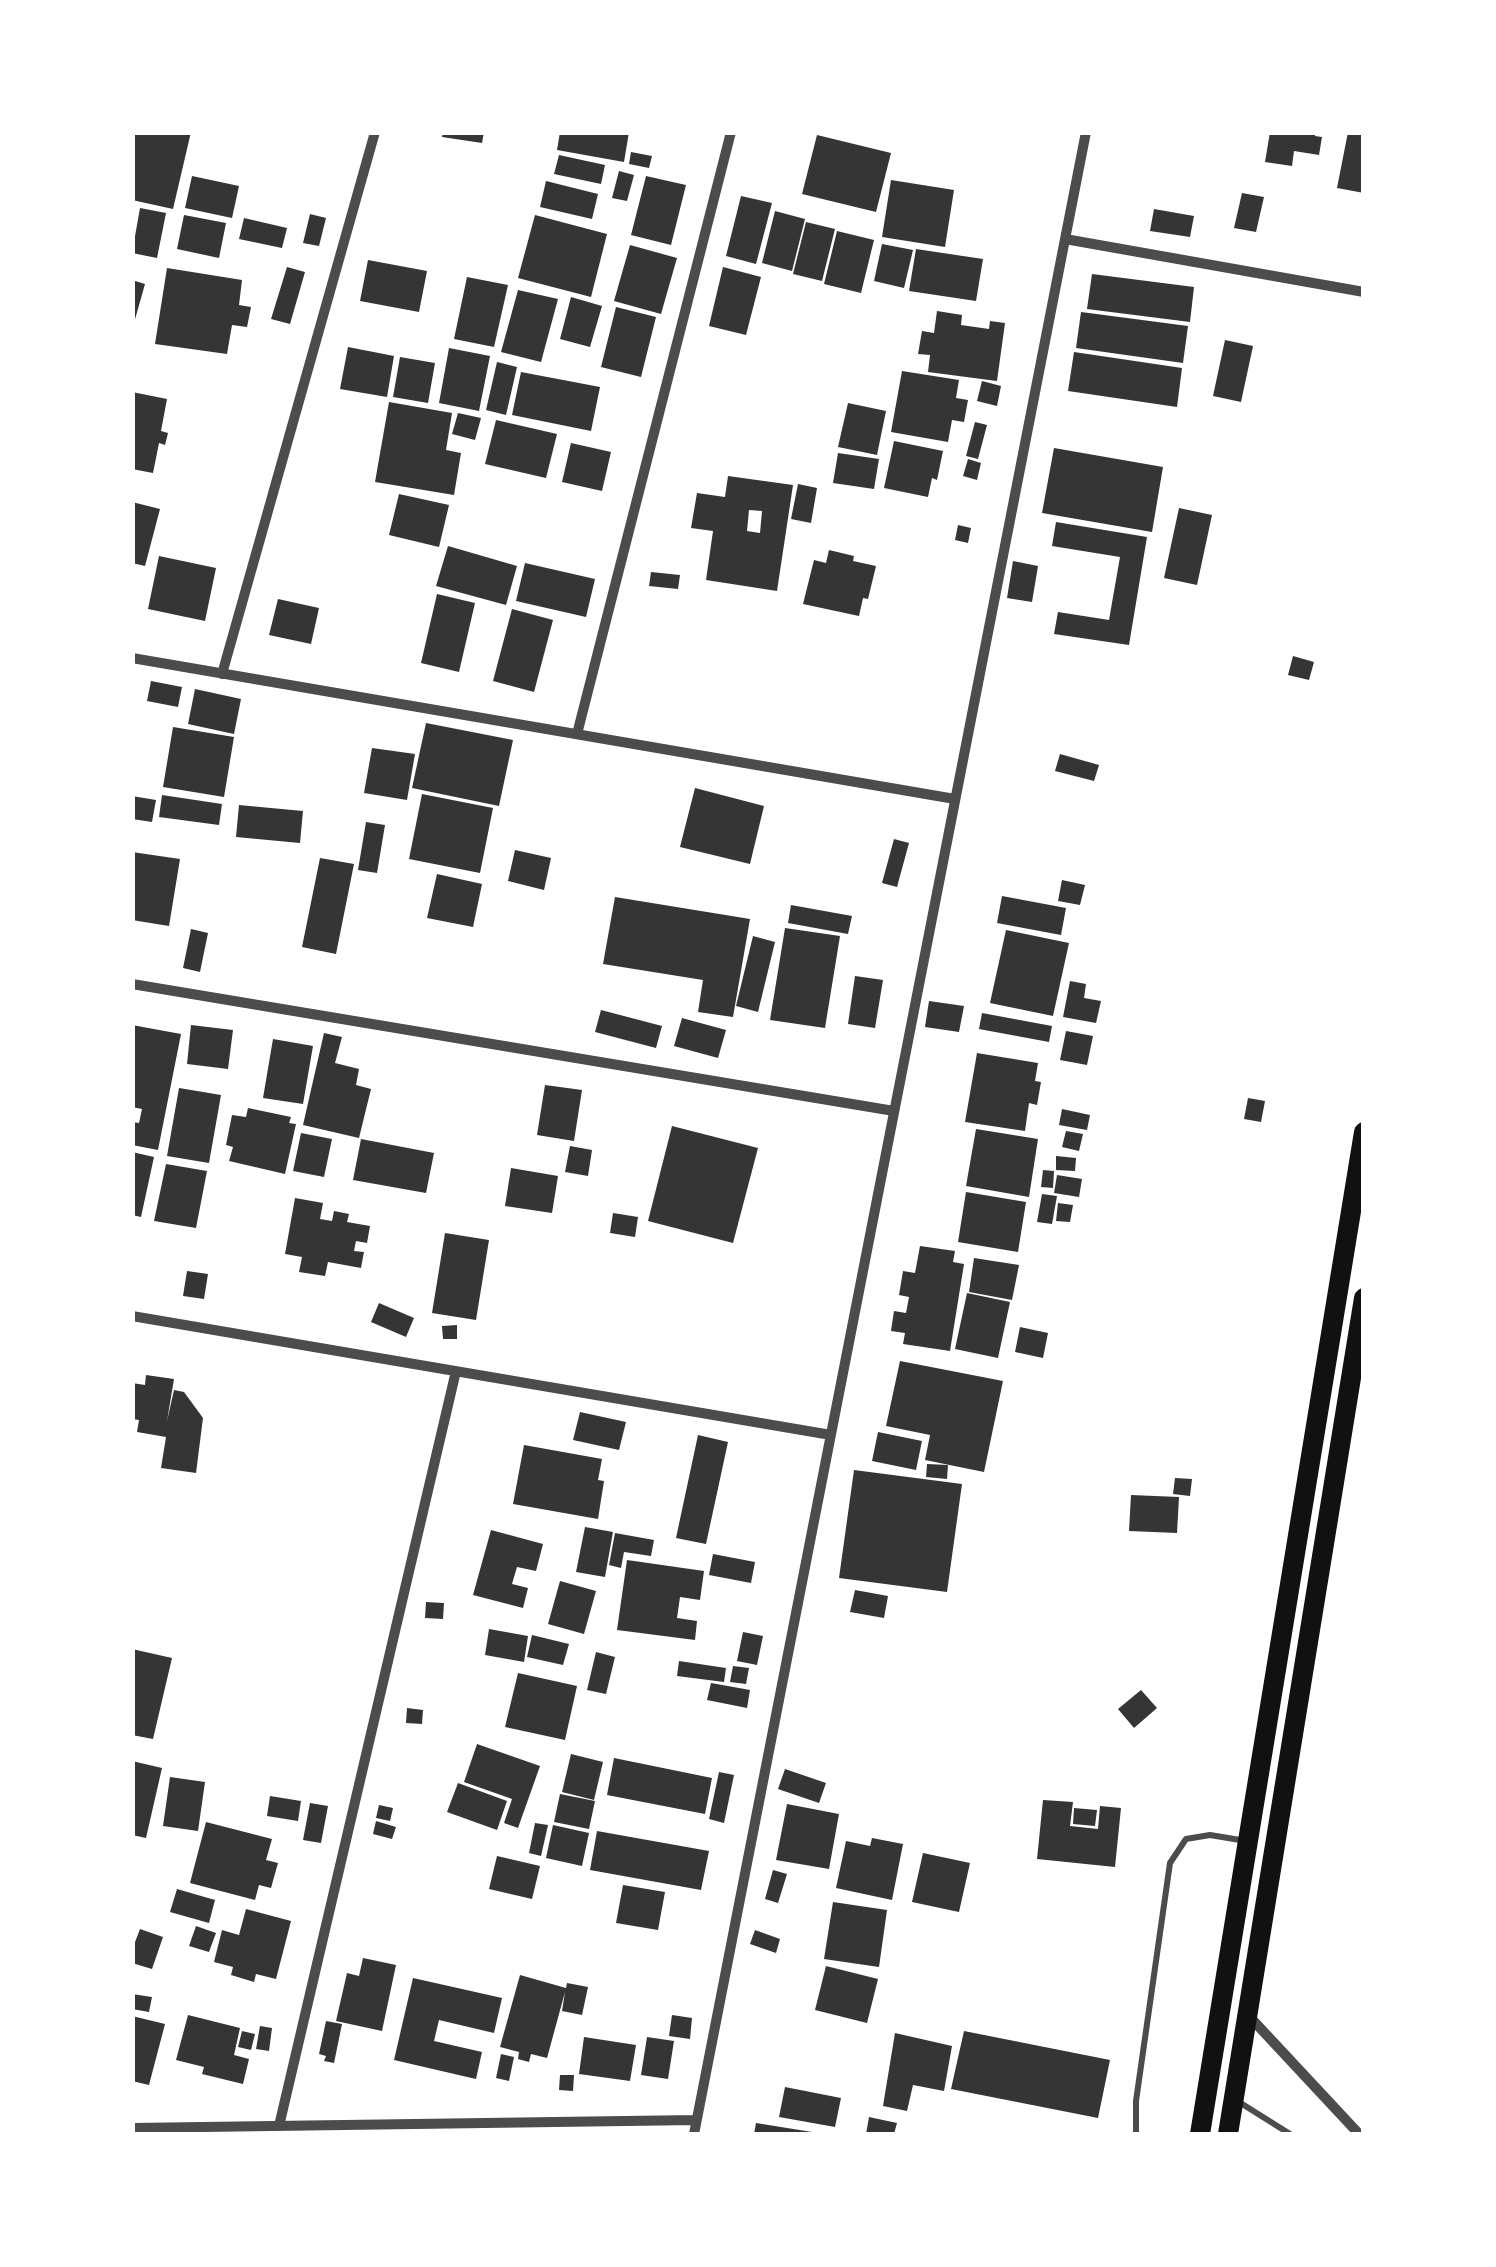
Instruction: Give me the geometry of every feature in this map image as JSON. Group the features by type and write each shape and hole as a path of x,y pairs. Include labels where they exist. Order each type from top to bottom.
{"highway":[{"path":"1200,2134 1364,1132"},
{"path":"1228,2134 1364,1298"},
{"path":"1248,1841 1274,1847"}],"street":[{"path":"222,674 374,132"},
{"path":"577,734 731,132"},
{"path":"694,2134 1086,132"},
{"path":"1065,238 1364,292"},
{"path":"132,658 955,799"},
{"path":"132,984 894,1111"},
{"path":"132,1316 831,1435"},
{"path":"278,2126 456,1371"},
{"path":"1247,2014 1358,2134"},
{"path":"132,2128 696,2120"}],"lane":[{"path":"1136,2134 1136,2101 1170,1862 1186,1839 1210,1835 1248,1841"},
{"path":"1234,2099 1290,2134"}],"building":[{"path":"132,132 191,132 173,209 132,200"},
{"path":"443,132 484,132 482,143 442,137"},
{"path":"560,132 629,132 624,162 557,150"},
{"path":"1270,132 1315,132 1315,136 1322,137 1319,155 1294,151 1292,166 1265,162"},
{"path":"1348,132 1364,132 1364,193 1337,188"},
{"path":"817,135 891,153 876,212 802,194"},
{"path":"631,152 652,156 649,168 629,164"},
{"path":"559,155 605,165 601,184 554,174"},
{"path":"619,171 634,175 627,201 612,198"},
{"path":"192,176 239,186 232,218 185,208"},
{"path":"646,176 686,185 671,245 631,235"},
{"path":"891,180 954,190 945,247 882,237"},
{"path":"546,181 598,194 592,219 540,207"},
{"path":"1242,193 1264,197 1256,232 1234,228"},
{"path":"741,196 772,203 756,264 726,256"},
{"path":"140,208 166,213 157,258 132,253"},
{"path":"1154,209 1194,216 1190,237 1150,231"},
{"path":"775,211 805,219 792,271 762,263"},
{"path":"310,214 326,218 319,246 303,243"},
{"path":"184,215 226,223 219,258 177,249"},
{"path":"535,215 607,234 591,297 518,278"},
{"path":"244,218 287,228 282,248 239,239"},
{"path":"806,222 835,229 822,281 793,274"},
{"path":"837,231 874,240 861,293 824,284"},
{"path":"882,244 913,250 904,288 874,281"},
{"path":"630,245 677,258 661,314 614,301"},
{"path":"916,249 983,259 976,301 909,291"},
{"path":"368,260 427,271 419,312 360,301"},
{"path":"287,267 305,272 290,324 271,319"},
{"path":"723,267 761,277 746,335 709,326"},
{"path":"167,268 242,280 239,305 251,307 247,327 232,325 227,354 155,344"},
{"path":"1092,274 1194,287 1190,322 1087,309"},
{"path":"467,277 508,285 494,347 454,339"},
{"path":"132,280 145,284 134,323 132,323"},
{"path":"518,290 558,299 541,362 501,352"},
{"path":"571,297 602,306 590,347 560,339"},
{"path":"616,307 656,317 641,377 601,367"},
{"path":"937,311 962,315 961,325 989,329 990,321 1005,323 997,381 928,372 930,355 918,354 922,331 934,333"},
{"path":"1081,312 1188,326 1183,363 1076,348"},
{"path":"1225,340 1253,346 1241,402 1213,396"},
{"path":"348,347 394,356 387,397 340,389"},
{"path":"449,348 490,356 479,411 439,403"},
{"path":"1074,352 1182,368 1177,407 1068,391"},
{"path":"400,357 435,363 428,403 393,397"},
{"path":"497,362 517,367 506,415 486,410"},
{"path":"902,371 959,380 956,398 968,400 964,422 952,420 948,442 891,432"},
{"path":"521,372 600,387 591,431 512,415"},
{"path":"982,381 1001,386 997,406 977,401"},
{"path":"132,392 167,399 161,431 168,433 165,445 159,443 153,473 132,469"},
{"path":"389,402 452,413 446,450 461,453 454,495 375,482"},
{"path":"848,403 886,411 877,455 838,447"},
{"path":"458,413 481,418 475,440 452,434"},
{"path":"496,420 557,434 546,478 485,464"},
{"path":"975,422 987,425 978,459 966,456"},
{"path":"894,441 943,451 937,480 932,478 928,497 884,488"},
{"path":"571,443 611,452 602,491 562,482"},
{"path":"1054,448 1163,467 1152,532 1042,513"},
{"path":"838,453 879,459 874,489 833,483"},
{"path":"968,459 981,463 977,480 963,476"},
{"path":"728,476 793,485 777,591 706,580 713,531 691,528 697,493 725,497","holes":["749,510 762,511 760,533 747,531"]},
{"path":"798,484 817,488 811,523 791,519"},
{"path":"399,494 449,505 439,547 389,535"},
{"path":"132,502 160,509 145,566 132,563"},
{"path":"1179,508 1212,515 1197,585 1164,578"},
{"path":"1056,522 1147,537 1129,645 1054,634 1058,612 1109,620 1120,557 1052,546"},
{"path":"958,525 971,528 968,543 955,540"},
{"path":"448,546 517,566 506,605 436,586"},
{"path":"829,550 876,566 868,599 863,598 859,616 803,604 814,560 826,563"},
{"path":"159,556 216,568 205,621 148,609"},
{"path":"1013,561 1038,566 1032,602 1007,598"},
{"path":"525,563 595,579 586,617 516,601"},
{"path":"651,572 680,575 678,589 649,586"},
{"path":"437,594 475,603 459,672 421,663"},
{"path":"278,599 319,608 311,644 269,635"},
{"path":"512,609 553,620 534,692 493,681"},
{"path":"1293,656 1314,662 1309,680 1288,675"},
{"path":"151,681 182,687 178,707 147,701"},
{"path":"195,689 241,699 234,734 188,724"},
{"path":"426,723 513,740 499,806 412,788"},
{"path":"173,727 234,737 224,797 163,787"},
{"path":"372,748 415,754 407,800 364,793"},
{"path":"1060,754 1099,765 1094,781 1055,771"},
{"path":"695,788 764,806 750,864 680,847"},
{"path":"422,794 493,808 480,873 409,859"},
{"path":"162,795 222,804 219,825 159,817"},
{"path":"132,796 156,800 152,822 132,819"},
{"path":"239,805 303,811 300,843 236,837"},
{"path":"366,822 385,825 377,873 358,870"},
{"path":"894,839 909,843 897,887 882,883"},
{"path":"515,850 551,858 544,890 508,881"},
{"path":"132,852 180,859 169,926 132,920"},
{"path":"320,858 354,864 336,954 302,947"},
{"path":"437,874 482,884 473,927 427,918"},
{"path":"1062,880 1085,885 1080,905 1058,901"},
{"path":"1002,896 1066,908 1061,935 997,923"},
{"path":"615,897 750,919 733,1017 698,1012 703,980 603,964"},
{"path":"791,905 852,916 848,934 788,923"},
{"path":"785,928 840,936 825,1028 770,1020"},
{"path":"191,929 208,933 200,972 183,968"},
{"path":"1006,930 1069,943 1053,1016 990,1003"},
{"path":"753,936 775,942 758,1012 736,1006"},
{"path":"855,976 883,980 875,1028 848,1024"},
{"path":"1070,981 1086,984 1084,998 1101,1001 1096,1023 1063,1017"},
{"path":"929,1001 964,1006 959,1032 925,1027"},
{"path":"601,1010 662,1026 656,1048 595,1032"},
{"path":"982,1013 1052,1026 1049,1042 979,1029"},
{"path":"682,1018 726,1030 718,1058 674,1046"},
{"path":"132,1025 181,1034 158,1150 132,1145 132,1122 139,1123 142,1109 132,1107"},
{"path":"191,1025 233,1030 228,1069 187,1064"},
{"path":"1066,1031 1093,1036 1087,1065 1060,1060"},
{"path":"324,1033 342,1037 335,1063 359,1069 356,1085 371,1089 359,1138 303,1125"},
{"path":"273,1039 313,1046 303,1104 263,1098"},
{"path":"977,1053 1038,1063 1035,1081 1041,1082 1037,1105 1029,1103 1025,1131 965,1122"},
{"path":"545,1085 582,1090 574,1141 537,1135"},
{"path":"179,1088 221,1095 209,1163 167,1156"},
{"path":"1248,1098 1265,1101 1261,1122 1244,1119"},
{"path":"248,1108 291,1117 289,1123 296,1124 285,1174 229,1161 233,1147 226,1145 232,1115 246,1117"},
{"path":"1062,1109 1090,1115 1087,1130 1059,1125"},
{"path":"672,1126 758,1148 733,1243 648,1221"},
{"path":"976,1129 1038,1139 1029,1197 966,1186"},
{"path":"1066,1131 1083,1134 1079,1151 1062,1147"},
{"path":"301,1133 332,1139 324,1177 293,1171"},
{"path":"361,1139 434,1153 426,1193 353,1180"},
{"path":"570,1146 592,1150 588,1176 565,1172"},
{"path":"132,1152 154,1157 141,1217 132,1215"},
{"path":"1056,1156 1076,1158 1075,1171 1056,1170"},
{"path":"166,1164 207,1171 196,1228 154,1221"},
{"path":"511,1168 558,1176 552,1213 505,1206"},
{"path":"1043,1170 1054,1171 1053,1188 1041,1187"},
{"path":"1057,1175 1082,1179 1079,1197 1054,1193"},
{"path":"966,1192 1026,1202 1018,1252 958,1242"},
{"path":"1042,1194 1057,1196 1052,1224 1037,1222"},
{"path":"295,1198 323,1203 320,1219 332,1221 334,1211 349,1214 347,1222 370,1226 367,1243 356,1241 354,1251 364,1252 361,1268 328,1262 325,1276 299,1272 302,1257 285,1254"},
{"path":"1058,1203 1073,1205 1070,1222 1056,1221"},
{"path":"613,1213 638,1217 635,1237 610,1233"},
{"path":"445,1233 489,1240 476,1320 432,1313"},
{"path":"920,1246 955,1251 953,1262 964,1264 950,1351 903,1344 905,1333 891,1331 894,1311 906,1313 909,1297 899,1295 903,1271 915,1273"},
{"path":"974,1258 1019,1265 1012,1300 969,1292"},
{"path":"187,1271 208,1274 204,1299 183,1296"},
{"path":"967,1293 1010,1302 998,1358 955,1349"},
{"path":"379,1303 414,1318 406,1337 371,1322"},
{"path":"457,1325 457,1339 443,1339 442,1326"},
{"path":"1020,1327 1048,1333 1043,1358 1015,1352"},
{"path":"900,1361 1003,1381 984,1472 925,1460 930,1435 886,1426"},
{"path":"146,1375 174,1379 167,1421 174,1390 184,1392 203,1418 196,1473 161,1468 166,1437 137,1432 139,1420 132,1419 132,1383 145,1385"},
{"path":"580,1412 626,1422 619,1450 573,1440"},
{"path":"878,1432 922,1441 916,1470 872,1461"},
{"path":"698,1435 728,1442 706,1544 676,1538"},
{"path":"524,1445 602,1459 598,1480 604,1481 598,1519 513,1504"},
{"path":"927,1464 948,1465 947,1479 926,1477"},
{"path":"854,1470 962,1484 947,1592 839,1578"},
{"path":"1175,1478 1192,1479 1190,1496 1173,1494"},
{"path":"1131,1495 1179,1497 1177,1533 1129,1531"},
{"path":"585,1527 613,1532 605,1577 576,1572"},
{"path":"491,1530 543,1544 536,1571 517,1567 512,1584 528,1588 523,1608 473,1595"},
{"path":"615,1533 654,1540 651,1556 624,1552 621,1568 609,1565"},
{"path":"713,1554 755,1562 751,1583 709,1575"},
{"path":"627,1560 704,1571 700,1600 680,1597 677,1618 697,1621 695,1640 617,1630"},
{"path":"560,1581 596,1591 584,1634 548,1624"},
{"path":"855,1590 888,1596 884,1618 850,1612"},
{"path":"426,1602 444,1603 443,1619 425,1618"},
{"path":"489,1629 528,1636 524,1662 485,1655"},
{"path":"743,1632 763,1636 757,1665 737,1661"},
{"path":"532,1635 569,1644 563,1665 527,1657"},
{"path":"132,1649 172,1658 153,1739 132,1735"},
{"path":"596,1652 615,1657 606,1694 587,1690"},
{"path":"679,1661 726,1668 724,1682 677,1676"},
{"path":"733,1666 749,1668 746,1684 730,1682"},
{"path":"518,1673 577,1686 565,1740 505,1727"},
{"path":"711,1683 750,1690 747,1708 707,1700"},
{"path":"1141,1690 1157,1708 1134,1728 1118,1709"},
{"path":"407,1708 423,1710 422,1724 406,1723"},
{"path":"477,1744 540,1766 518,1828 504,1823 512,1799 464,1782"},
{"path":"571,1754 603,1762 594,1800 562,1792"},
{"path":"614,1758 712,1778 705,1814 607,1795"},
{"path":"132,1761 162,1768 146,1838 132,1835"},
{"path":"785,1769 826,1783 819,1803 778,1789"},
{"path":"719,1772 734,1775 724,1823 709,1819"},
{"path":"170,1777 205,1782 198,1831 163,1826"},
{"path":"458,1783 507,1801 497,1830 447,1812"},
{"path":"560,1794 595,1801 589,1829 554,1822"},
{"path":"270,1796 301,1801 298,1821 267,1816"},
{"path":"1043,1800 1073,1802 1070,1826 1098,1829 1100,1806 1121,1808 1115,1867 1037,1859"},
{"path":"310,1803 328,1806 321,1843 303,1840"},
{"path":"787,1804 839,1814 829,1869 776,1860"},
{"path":"379,1805 393,1808 390,1821 376,1818"},
{"path":"1074,1808 1097,1810 1095,1826 1073,1824"},
{"path":"376,1821 396,1827 392,1839 373,1834"},
{"path":"206,1822 272,1839 266,1860 278,1863 271,1888 259,1885 255,1900 190,1883"},
{"path":"535,1823 548,1825 541,1856 529,1853"},
{"path":"553,1825 589,1833 582,1866 546,1858"},
{"path":"597,1831 709,1851 701,1890 590,1870"},
{"path":"872,1838 903,1844 892,1900 836,1888 846,1841 870,1846"},
{"path":"923,1853 970,1863 959,1912 912,1902"},
{"path":"497,1856 540,1866 532,1899 489,1889"},
{"path":"773,1870 787,1874 778,1903 765,1899"},
{"path":"623,1885 665,1892 658,1930 616,1923"},
{"path":"177,1889 215,1900 209,1923 170,1912"},
{"path":"833,1902 887,1910 879,1967 824,1959"},
{"path":"246,1909 291,1921 276,1979 256,1974 254,1982 231,1975 233,1967 214,1962 222,1930 239,1935"},
{"path":"196,1926 216,1933 209,1952 189,1946"},
{"path":"140,1929 163,1937 152,1969 132,1963"},
{"path":"755,1930 780,1939 776,1953 750,1944"},
{"path":"363,1958 396,1965 382,2031 336,2021 347,1973 359,1976"},
{"path":"826,1966 878,1979 867,2023 815,2010"},
{"path":"520,1975 566,1988 567,1983 588,1987 582,2015 562,2011 565,1992 547,2058 531,2054 529,2062 518,2059 519,2052 500,2047"},
{"path":"413,1978 502,1998 494,2033 439,2020 434,2041 482,2052 476,2079 394,2060"},
{"path":"132,1994 152,1997 149,2012 132,2009"},
{"path":"188,2015 240,2028 234,2055 249,2059 243,2084 202,2074 204,2067 176,2060"},
{"path":"672,2015 692,2018 690,2039 669,2036"},
{"path":"132,2016 165,2024 149,2085 132,2081"},
{"path":"326,2021 342,2024 334,2063 324,2061 326,2056 319,2054"},
{"path":"260,2026 272,2028 269,2051 256,2049"},
{"path":"242,2031 255,2034 251,2050 238,2047"},
{"path":"964,2031 1110,2060 1098,2118 951,2089"},
{"path":"895,2033 952,2046 944,2091 913,2085 907,2111 883,2106"},
{"path":"584,2037 636,2045 630,2081 579,2074"},
{"path":"647,2037 674,2041 668,2079 641,2075"},
{"path":"501,2054 514,2057 509,2081 496,2078"},
{"path":"560,2075 574,2075 573,2091 559,2090"},
{"path":"785,2087 841,2098 835,2127 779,2117"},
{"path":"869,2117 897,2123 894,2134 866,2134"},
{"path":"756,2123 812,2132 812,2134 754,2134"}]}
